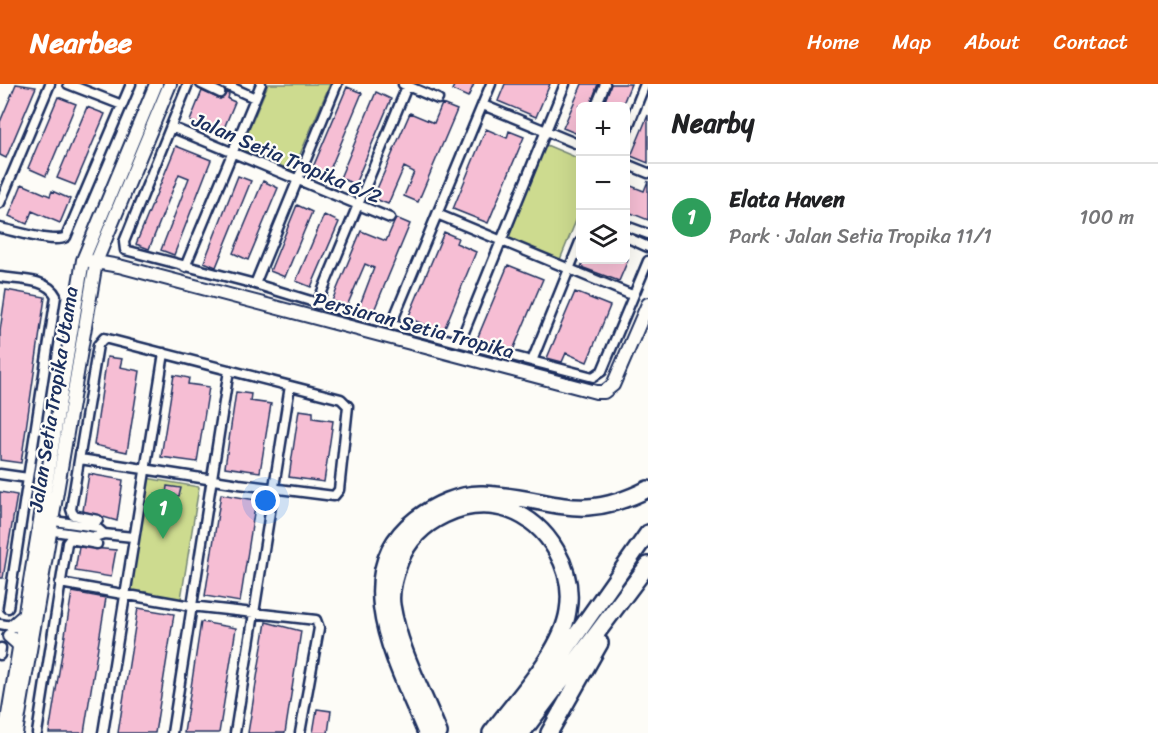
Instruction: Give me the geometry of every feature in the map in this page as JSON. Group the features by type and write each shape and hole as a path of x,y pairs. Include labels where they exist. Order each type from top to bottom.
{"highway":[{"path":"426,733 388,639 379,602 381,575 392,546 406,526 426,511 453,499 481,494 564,508 589,508 609,506 648,489"},
{"path":"439,733 402,640 392,604 393,580 404,551 433,520 456,511 481,507 508,510 532,523 548,538 563,563 570,598 562,632 539,669 491,733"},
{"path":"507,733 648,533"},
{"path":"522,733 648,566"},
{"path":"549,733 623,601"}],"main road":[{"name":"Jalan Setia Tropika Utama","path":"5,733 20,654 17,632 27,613 56,525 90,261 156,84"},
{"name":"Jalan Setia Tropika Utama","path":"90,261 105,238 170,84"},
{"path":"105,238 107,250 119,266"},
{"name":"Persiaran Setia Tropika","path":"90,261 119,266 596,392 604,392 615,380 648,304"},
{"name":"Jalan Setia Tropika Utama","path":"16,733 17,632 56,525"}],"street":[{"path":"0,203 50,84"},
{"path":"68,84 122,105"},
{"path":"0,228 55,240 61,240 68,234 131,84"},
{"path":"188,84 124,243 125,250 129,253 255,284 354,315 587,376 597,375 602,371 648,261"},
{"path":"201,84 220,93"},
{"path":"224,84 255,98"},
{"path":"255,284 337,84"},
{"path":"391,325 491,84"},
{"path":"460,342 565,84"},
{"path":"598,102 605,84"},
{"path":"630,122 645,84"},
{"path":"185,267 255,98 257,85"},
{"path":"317,304 359,206 406,85 438,99"},
{"path":"483,105 576,142"},
{"name":"Jalan Setia Tropika 6/2","path":"171,127 390,218"},
{"path":"630,166 648,173"},
{"path":"436,216 632,295"},
{"path":"630,227 648,234"},
{"path":"630,239 648,247"},
{"path":"532,361 576,253"},
{"path":"0,277 44,284 52,288 56,296 8,608"},
{"path":"37,733 60,584 56,525 80,459 98,345 104,338 341,399 346,403 349,412 339,490 334,496 273,489 80,459"},
{"path":"104,733 133,537 164,353"},
{"path":"172,733 229,370"},
{"path":"235,733 290,386"},
{"path":"0,474 28,478"},
{"path":"56,525 98,520"},
{"path":"56,525 81,530 95,537 104,534 133,537"},
{"path":"56,525 97,544"},
{"path":"60,584 253,615 316,620 319,628 300,733"}],"green space":[{"path":"268,84 330,84 293,171 241,149"},
{"path":"544,144 576,157 576,221 559,262 505,239"},
{"path":"146,478 199,487 181,599 128,590"}],"building":[{"path":"16,84 36,87 6,158 0,155 0,122"},
{"path":"455,84 474,84 468,97 452,90"},
{"path":"505,84 550,84 536,117 498,101"},
{"path":"582,84 598,84 591,102 576,102 576,133 563,128"},
{"path":"611,84 631,84 624,102 604,102"},
{"path":"347,87 362,93 326,179 311,172"},
{"path":"202,91 220,99 226,93 229,94 228,99 235,102 222,133 190,121"},
{"path":"376,92 391,99 355,184 340,178"},
{"path":"58,97 76,104 46,176 28,168"},
{"path":"442,104 457,110 418,202 404,196 414,172 404,167 388,204 373,198 410,113 434,123"},
{"path":"87,107 105,114 75,185 57,178"},
{"path":"648,115 648,163 631,156"},
{"path":"486,129 507,138 509,131 524,137 488,223 453,209"},
{"path":"176,146 211,160 174,255 161,250 189,178 179,174 149,249 136,244"},
{"path":"260,148 272,153 269,160 257,155"},
{"path":"238,176 251,181 216,267 204,262"},
{"path":"263,181 278,188 248,260 233,253"},
{"path":"648,181 648,220 630,213 630,186 644,191"},
{"path":"22,184 50,196 52,191 70,199 60,223 32,211 27,224 9,216"},
{"path":"297,205 312,212 285,277 270,271"},
{"path":"324,215 339,222 311,287 296,281"},
{"path":"396,218 410,224 373,313 358,310 374,268 365,264 347,306 332,301 361,231 386,241"},
{"path":"444,232 458,238 456,243 476,252 443,332 408,318"},
{"path":"582,264 626,264 619,281 581,267"},
{"path":"508,265 543,279 513,350 477,339"},
{"path":"6,290 45,297 21,463 0,460 0,331"},
{"path":"575,292 610,306 587,362 566,353 562,362 547,358"},
{"path":"107,357 122,359 120,367 140,371 127,452 94,445"},
{"path":"174,375 189,378 188,384 209,387 197,462 161,457"},
{"path":"236,392 251,394 250,401 271,404 260,472 225,467"},
{"path":"299,410 313,412 313,418 333,421 324,482 289,477"},
{"path":"89,474 123,480 117,521 83,511"},
{"path":"167,486 181,488 179,496 166,494"},
{"path":"0,492 17,495 3,578 0,578"},
{"path":"221,494 256,500 240,602 205,596"},
{"path":"79,547 116,550 111,577 75,571"},
{"path":"72,592 106,598 84,733 49,733"},
{"path":"138,608 174,614 155,733 118,733"},
{"path":"201,622 236,628 219,733 184,733"},
{"path":"266,622 301,631 285,733 248,733"},
{"path":"317,709 331,711 328,733 313,733"}],"place":[{"name":"Elata Haven","path":"163,539"}]}
